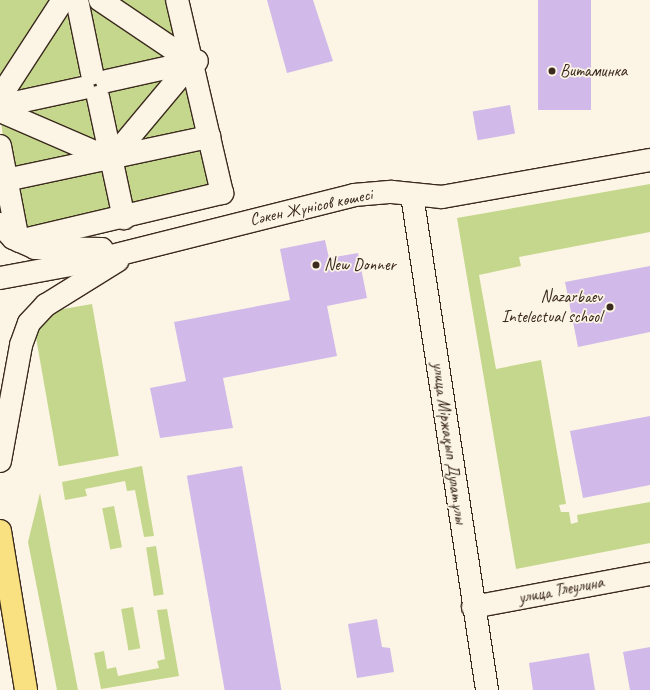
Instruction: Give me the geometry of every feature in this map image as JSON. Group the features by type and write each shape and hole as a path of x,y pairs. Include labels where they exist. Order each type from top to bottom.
{"highway":[{"path":"0,531 26,690"}],"street":[{"path":"0,97 63,0"},
{"path":"77,0 124,218"},
{"path":"100,0 196,61"},
{"path":"12,232 124,218 222,194 209,137 196,61 177,0"},
{"path":"0,106 196,61"},
{"path":"111,159 196,61"},
{"path":"0,111 111,159"},
{"path":"6,180 111,159 209,137"},
{"path":"0,146 6,180 12,232"},
{"name":"Сәкен Жүнісов көшесі","path":"0,278 135,250 354,195 392,192 442,197 650,160"},
{"name":"улица Міржақып Дулатұлы","path":"412,195 473,607 487,690"},
{"path":"12,232 44,249 135,250"},
{"path":"0,461 21,346 29,323 46,305 135,250"},
{"name":"улица Тлеулина","path":"473,607 650,574"}],"green space":[{"path":"0,0 52,0 0,88"},
{"path":"110,0 172,0 183,50"},
{"path":"86,2 178,60 107,71 100,66"},
{"path":"69,5 83,70 76,80 10,99"},
{"path":"179,70 117,146 108,96 113,86"},
{"path":"187,73 199,131 127,149"},
{"path":"81,97 90,102 101,149 11,109"},
{"path":"0,115 92,157 8,173"},
{"path":"203,142 215,190 132,210 121,163"},
{"path":"105,165 115,216 28,234 22,203 10,184"},
{"path":"650,184 650,232 519,257 521,266 479,275 496,369 541,360 566,504 559,505 561,512 569,512 571,524 578,522 577,515 650,502 650,543 516,569 457,218"},
{"path":"92,304 119,456 59,466 32,315"},
{"path":"142,466 154,536 144,537 135,490 127,491 125,481 85,489 87,496 65,500 62,482"},
{"path":"40,493 78,690 57,690 28,542"},
{"path":"114,506 122,547 110,550 102,508"},
{"path":"156,546 164,594 154,596 146,548"},
{"path":"133,607 140,648 128,650 121,609"},
{"path":"167,609 179,676 101,689 94,653 104,651 107,669 116,667 118,676 159,668 157,661 165,659 157,610"}],"building":[{"path":"267,0 313,0 333,61 287,73"},
{"path":"538,0 591,0 591,110 538,110"},
{"path":"510,105 515,134 478,140 473,112"},
{"path":"325,240 329,258 358,253 367,298 327,306 337,356 223,378 233,428 160,438 150,388 186,381 174,322 290,300 280,249"},
{"name":"Nazarbaev Intelectual school","path":"650,266 650,332 578,347 565,282"},
{"path":"650,416 650,485 583,498 570,431"},
{"path":"242,466 281,690 225,690 187,476"},
{"path":"377,619 382,647 390,648 394,672 357,678 348,624"},
{"path":"650,647 650,690 630,690 623,652"},
{"path":"589,653 595,690 533,690 529,663"}],"place":[{"name":"Витаминка","path":"552,71"},
{"name":"New Donner","path":"316,265"},
{"name":"Nazarbaev Intelectual school","path":"610,307"}]}
